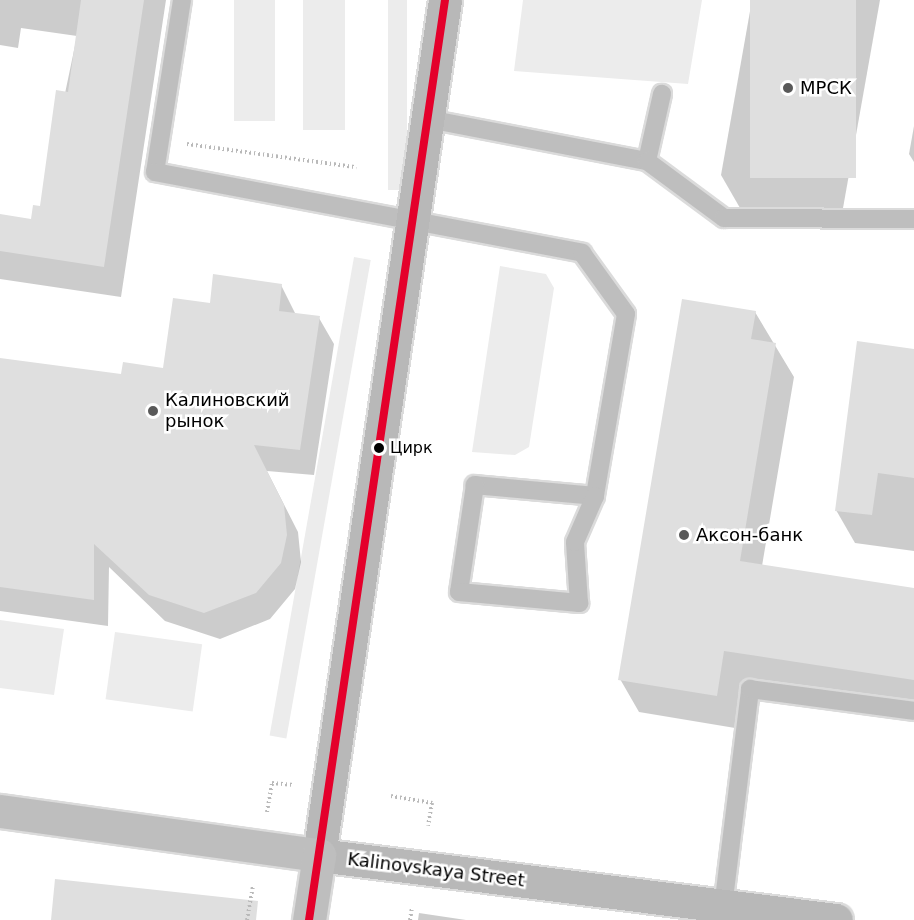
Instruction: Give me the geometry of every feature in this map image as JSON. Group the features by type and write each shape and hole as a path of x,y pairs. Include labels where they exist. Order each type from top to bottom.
{"main road":[{"path":"309,920 445,0"},
{"name":"Kalinovskaya Street","path":"0,811 318,855 836,920"}],"lane":[{"path":"183,0 155,172 582,253 626,314 595,496 575,542 579,603 459,592 475,485 595,496"},
{"path":"648,161 662,94"},
{"path":"428,119 648,161 724,218 914,219"},
{"path":"723,907 750,689 914,711"}],"path":[{"path":"206,147 356,167"},
{"path":"266,819 272,783 305,786"},
{"path":"391,795 432,803 428,826"},
{"path":"247,920 253,887"},
{"path":"410,920 412,907"}],"shaded area":[{"path":"234,0 275,0 275,121 234,121"},
{"path":"303,0 345,0 345,130 303,130"},
{"path":"388,0 407,0 407,190 388,190"},
{"path":"523,0 702,0 688,84 514,71"},
{"path":"354,257 371,260 286,739 270,736"},
{"path":"500,266 546,274 554,288 529,447 515,455 472,452"},
{"path":"0,620 64,629 54,695 0,688"},
{"path":"115,632 202,644 193,712 106,699"}],"building":[{"path":"81,0 144,0 104,267 0,251 0,214 31,219 33,205 40,206 56,90 68,92"},
{"name":"МРСК","path":"750,0 856,0 856,178 750,178"},
{"name":"Калиновский рынок","path":"213,274 282,284 279,311 320,316 300,450 254,445 284,505 287,535 281,563 256,593 204,613 149,595 94,544 94,600 0,587 0,358 121,374 123,362 163,368 173,298 210,303"},
{"path":"682,299 756,311 751,339 776,343 740,561 914,588 914,680 724,651 717,696 618,680"},
{"path":"857,341 914,349 914,478 878,473 872,515 835,511"},
{"path":"55,879 258,901 256,920 51,920"}],"transit line":[{"path":"309,920 445,0"}],"place":[{"name":"МРСК","path":"788,88"},
{"name":"Калиновский рынок","path":"153,411"},
{"name":"Цирк","path":"379,448"},
{"name":"Аксон-банк","path":"684,535"}]}
